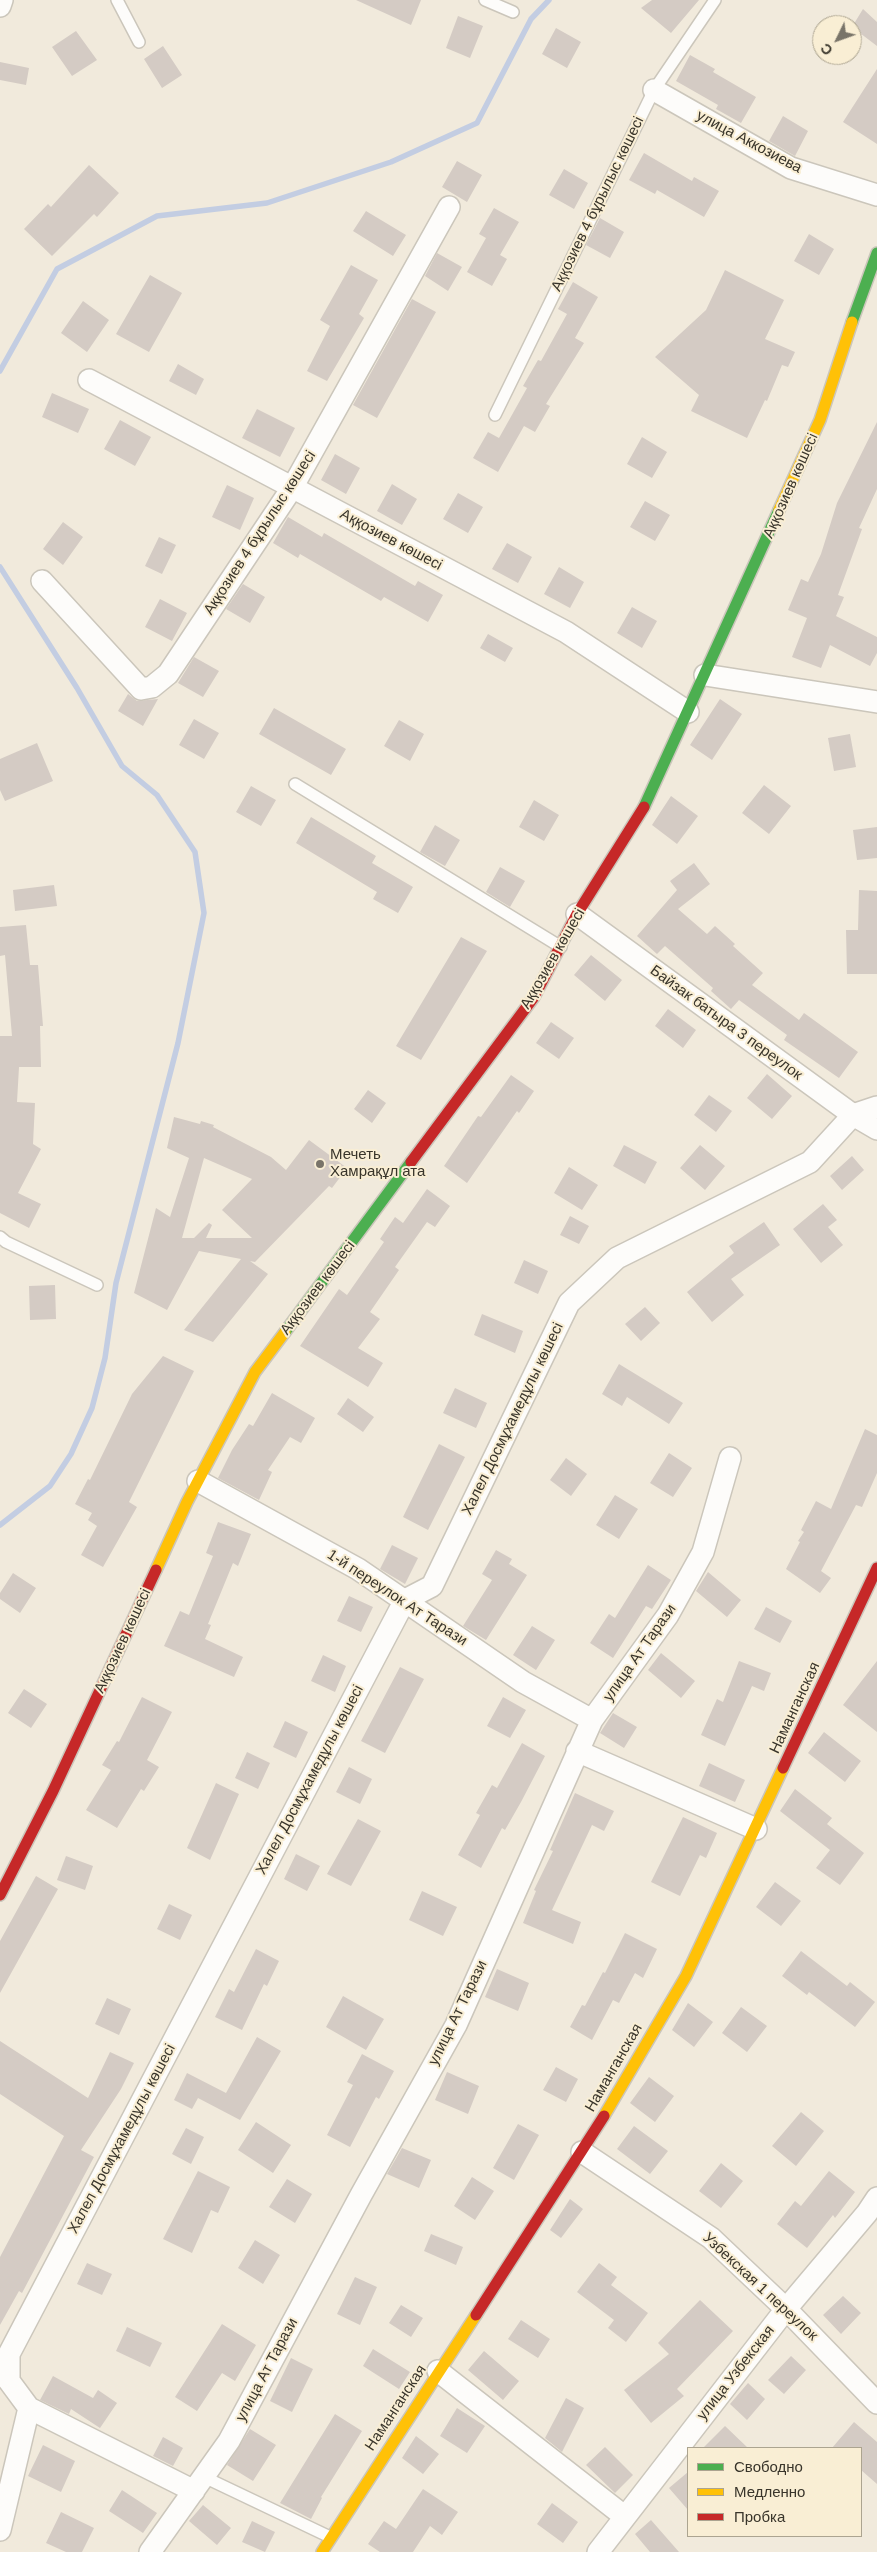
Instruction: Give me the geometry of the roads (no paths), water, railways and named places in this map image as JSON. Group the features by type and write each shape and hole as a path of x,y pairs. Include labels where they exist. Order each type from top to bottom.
{"main road":[{"name":"Аққозиев көшесі","path":"0,1895 53,1791 198,1481 255,1372 534,997 577,914 643,810 820,420 871,283 877,253"},
{"name":"Наманганская","path":"322,2552 582,2152 686,1976 877,1568"}],"street":[{"path":"0,6 2,0"},
{"name":"улица Аккозиева","path":"654,90 791,168 877,195"},
{"name":"Аққозиев 4 бұрылыс көшесі","path":"42,581 133,683 141,689 152,687 168,674 292,488 449,207"},
{"name":"Аққозиев көшесі","path":"88,380 566,632 688,712"},
{"path":"705,675 877,704"},
{"name":"Байзак батыра 3 переулок","path":"577,914 853,1116 877,1129"},
{"path":"853,1116 877,1107"},
{"name":"Халел Досмұхамедұлы көшесі","path":"199,2484 29,2408 9,2381 9,2354 405,1600 432,1586 569,1303 617,1258 810,1162 853,1116"},
{"name":"улица Ат Тарази","path":"150,2552 230,2441 361,2195 456,2025 592,1720 668,1614 702,1552 730,1458"},
{"name":"1-й переулок Ат Тарази","path":"198,1481 358,1570 405,1600 523,1682 592,1720"},
{"path":"577,1751 756,1829"},
{"name":"Узбекская 1 переулок","path":"582,2152 711,2238 786,2309 877,2403"},
{"name":"улица Узбекская","path":"598,2552 786,2309 867,2213 877,2198"},
{"path":"438,2371 624,2516"},
{"path":"0,2530 5,2495 29,2408"}],"lane":[{"path":"117,0 139,42"},
{"path":"485,0 513,12"},
{"name":"Аққозиев 4 бұрылыс көшесі","path":"494,415 654,90 715,0"},
{"path":"296,784 561,947"},
{"path":"0,1237 6,1242 97,1285"},
{"path":"0,1862 13,1870"},
{"path":"199,2484 330,2537"}],"waterway":[{"path":"0,371 57,269 157,216 267,203 391,162 477,123 531,19 549,0"},
{"path":"0,567 77,688 122,766 157,795 195,852 204,913 178,1043 116,1283 105,1358 92,1408 71,1454 50,1486 0,1525"}],"place":[{"name":"Мечеть Хамрақұл ата","path":"320,1164"}]}
